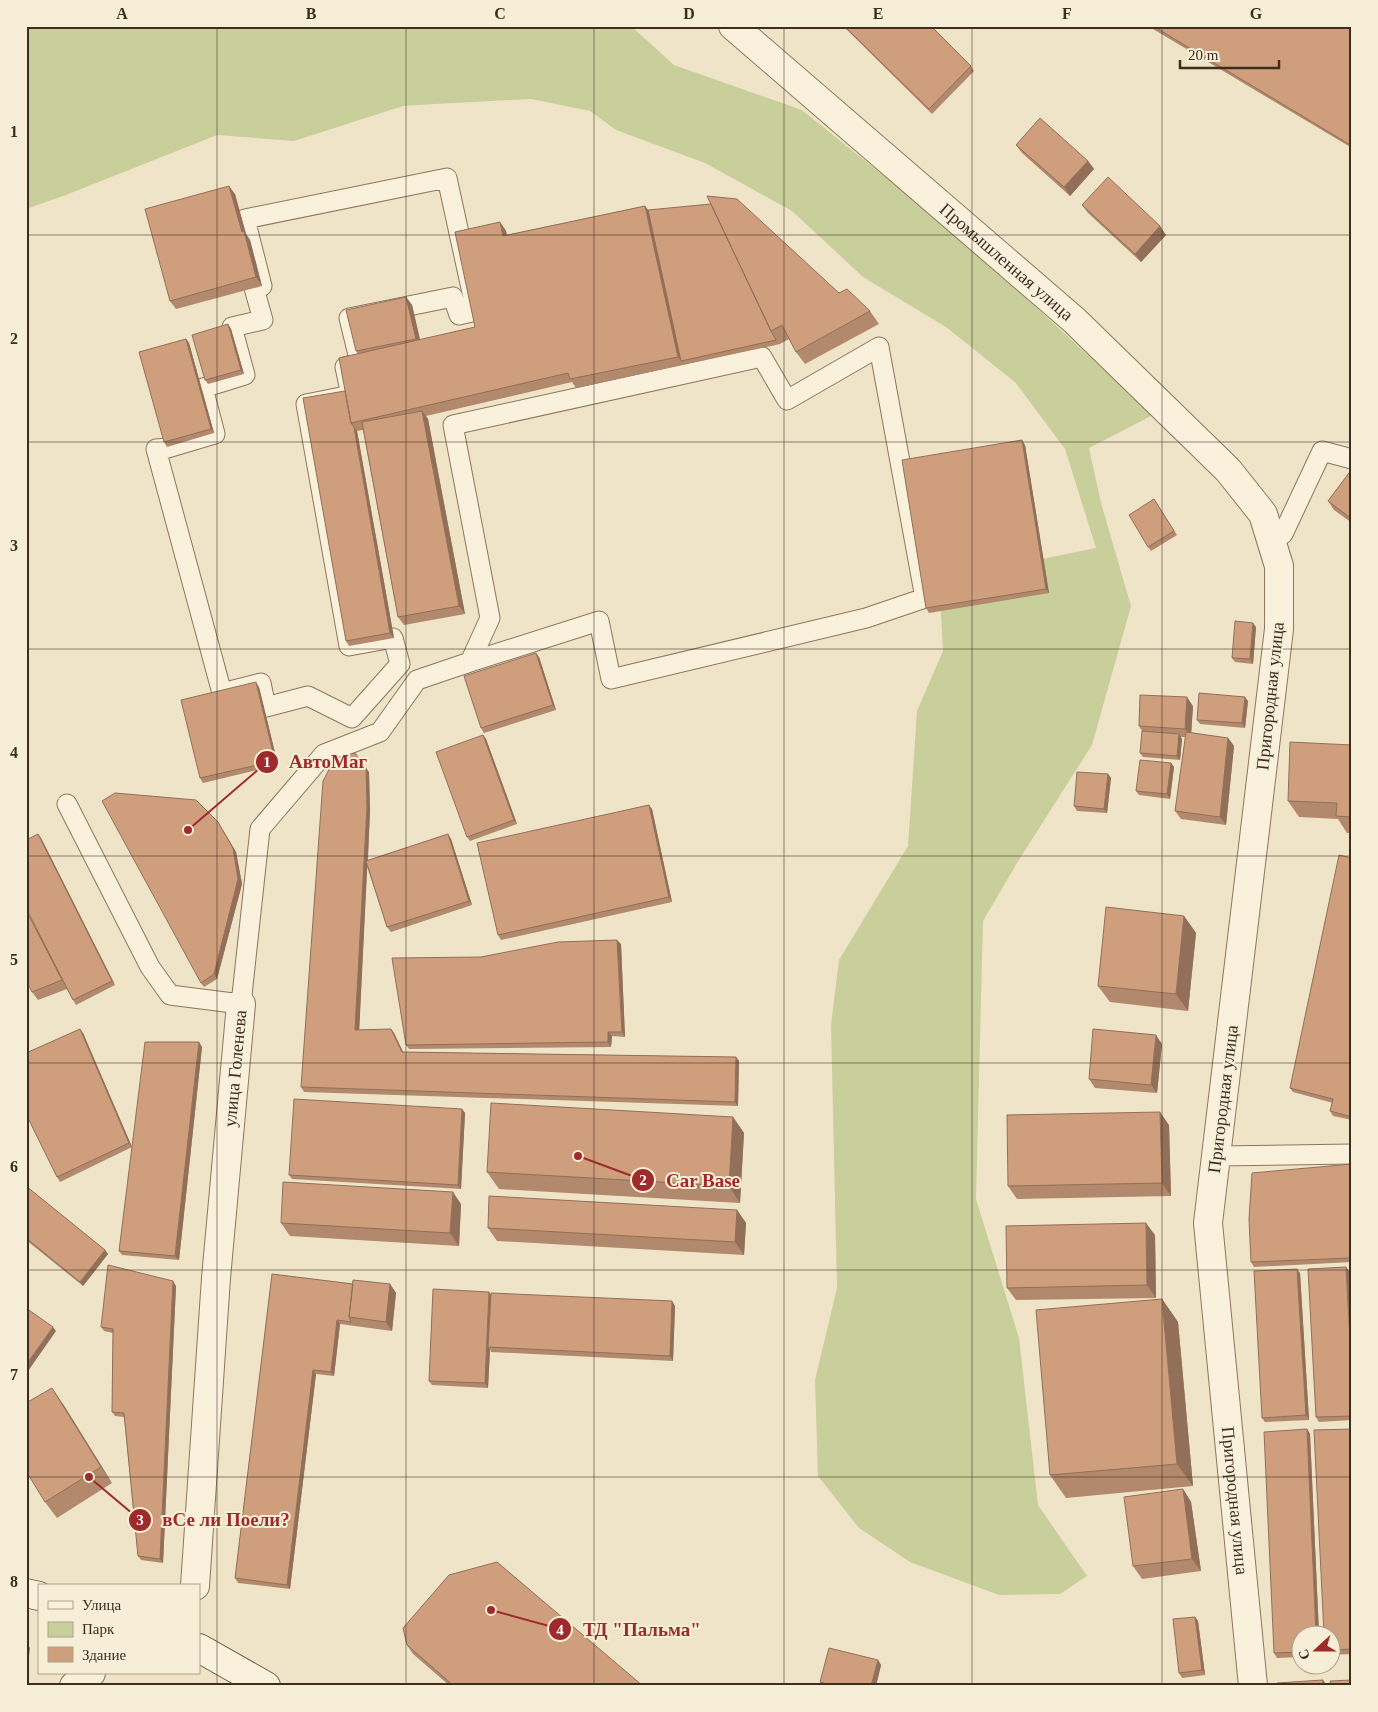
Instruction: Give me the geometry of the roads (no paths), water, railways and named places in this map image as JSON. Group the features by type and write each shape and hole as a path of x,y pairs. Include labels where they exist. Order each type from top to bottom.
{"street":[{"name":"Промышленная улица","path":"733,26 1074,320 1228,470 1263,514"},
{"name":"Пригородная улица","path":"1253,1686 1208,1223 1279,629 1279,566 1263,514"},
{"name":"улица Голенева","path":"195,1584 216,1278 241,1004"},
{"path":"26,1592 38,1596"},
{"path":"200,1649 266,1686"},
{"path":"74,1686 90,1674"}],"lane":[{"path":"447,178 476,311 459,315 453,297 349,318 360,363 345,367 350,395 306,404 349,646 394,638 400,664 352,718 308,696 266,707 261,683 222,693 156,449 168,448 215,434 203,388 245,375 232,327 263,320 254,288 262,286 245,219 447,178"},
{"name":"улица Голенева","path":"241,1004 260,829 324,754 380,732 417,680 599,621 611,679 866,618 925,598 879,347 787,400 762,357 453,425 490,618 470,662"},
{"path":"1271,540 1283,534 1322,451 1352,459"},
{"path":"68,804 150,967 170,995 241,1004"},
{"path":"1217,1156 1352,1154"}],"place":[{"name":"АвтоМаг","path":"188,830"},
{"name":"Car Base","path":"578,1156"},
{"name":"вСе ли Поели?","path":"89,1477"},
{"name":"ТД \"Пальма\"","path":"491,1610"}]}
